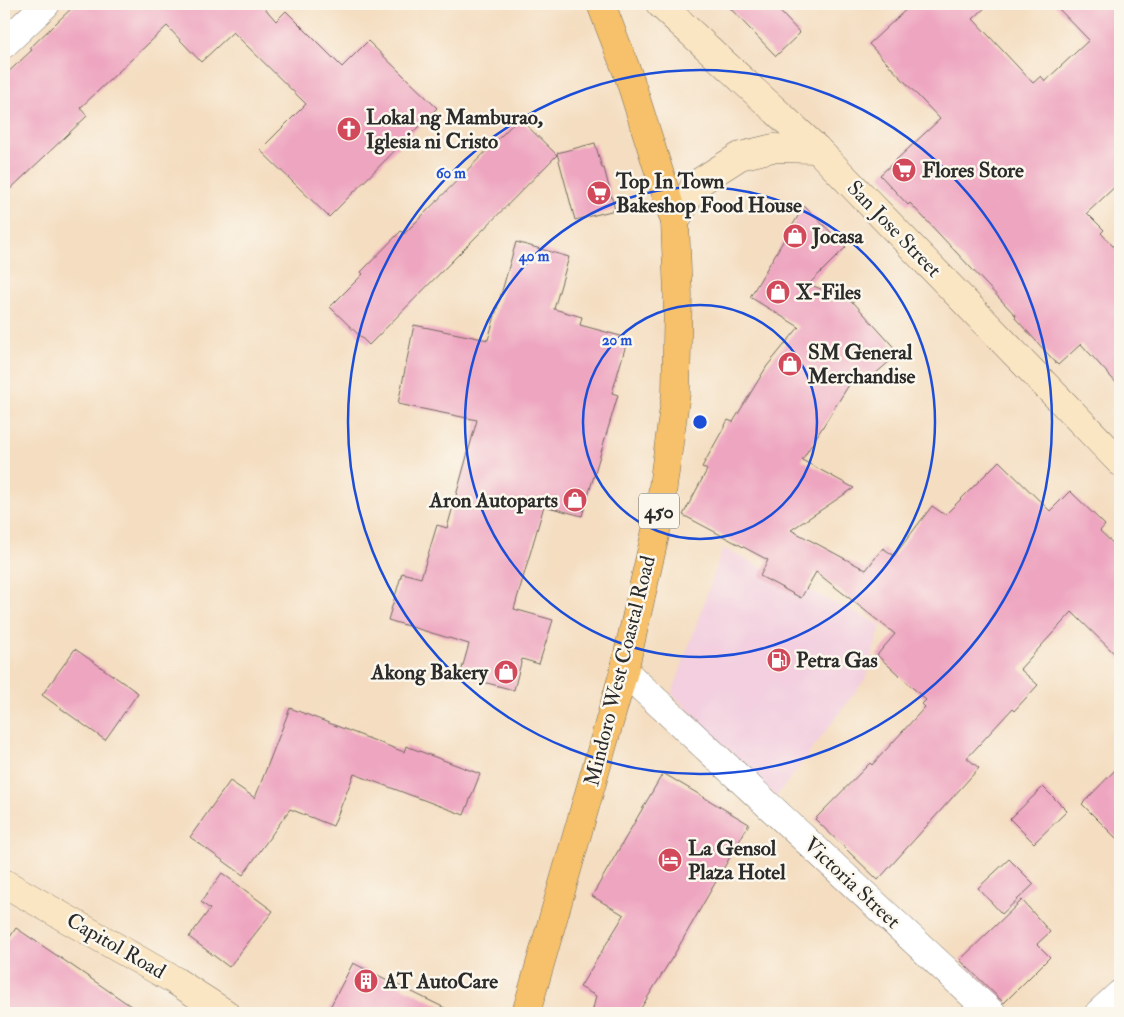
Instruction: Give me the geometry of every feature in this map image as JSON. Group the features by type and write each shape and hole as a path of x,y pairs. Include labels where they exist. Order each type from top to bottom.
{"main road":[{"name":"Mindoro West Coastal Road","path":"526,1013 624,671 658,522 676,393 678,296 675,222 629,77 601,4"}],"street":[{"path":"4,44 46,4"},
{"name":"San Jose Street","path":"660,4 816,149 1120,462"},
{"path":"675,222 695,185 740,156 773,148 816,149"},
{"name":"Victoria Street","path":"624,671 992,1013"},
{"name":"Capitol Road","path":"4,883 174,980 226,1013"},
{"path":"1099,1013 1120,994"}],"shaded area":[{"path":"723,548 881,625 866,678 776,797 672,694"}],"building":[{"path":"76,4 263,4 276,21 286,11 342,67 368,41 437,108 329,217 260,150 306,104 233,32 201,62 167,26 80,108 87,116 4,195 4,76"},
{"path":"726,4 773,4 800,33 776,56"},
{"path":"912,4 989,4 973,19 1033,83 1041,76 1045,81 1089,40 1054,4 1120,4 1120,182 1087,213 1104,230 1101,233 1120,254 1120,387 1081,344 1058,365 1015,318 1016,316 910,203 908,205 880,175 940,119 869,44"},
{"path":"519,118 557,155 369,345 330,307 363,274 361,272 401,231 404,234"},
{"path":"595,143 615,210 575,220 557,153"},
{"path":"804,206 846,247 809,284 854,303 899,353 866,382 857,372 802,460 854,488 791,530 866,570 883,548 894,556 932,506 945,515 999,461 1050,511 1070,491 1105,525 1100,531 1120,550 1120,659 1072,612 1020,669 1038,685 1014,711 1012,709 967,758 979,768 878,880 815,819 870,763 872,765 925,707 922,704 926,700 877,655 895,634 816,572 801,598 760,576 768,560 683,515 707,470 702,467 728,420 733,422 767,366 799,327 750,297"},
{"path":"516,242 569,257 554,309 582,317 580,325 628,338 612,393 618,395 582,516 544,506 514,609 553,620 539,664 522,659 514,690 460,676 469,644 388,620 402,573 421,578 437,525 447,528 477,420 398,404 414,325 488,340"},
{"path":"75,649 138,693 105,740 42,695"},
{"path":"290,708 404,752 406,746 480,774 464,815 354,774 333,826 290,809 243,875 190,837 230,781 255,798"},
{"path":"1120,765 1120,842 1082,804"},
{"name":"La Gensol Plaza Hotel","path":"663,773 749,824 675,953 638,1013 592,1013 596,996 580,987 624,915 592,896"},
{"path":"1043,787 1067,811 1034,843 1010,819"},
{"path":"1009,859 1034,884 1002,914 978,888"},
{"path":"222,873 273,911 229,967 189,937 210,909 201,902"},
{"path":"1022,900 1050,932 1037,944 1050,957 1004,1003 960,960"},
{"path":"16,928 141,1013 4,1013 4,946"},
{"name":"AT AutoCare","path":"353,963 455,1013 327,1013"}],"place":[{"name":"Lokal ng Mamburao, Iglesia ni Cristo","path":"349,129"},
{"name":"Flores Store","path":"904,170"},
{"name":"Top In Town Bakeshop Food House","path":"599,193"},
{"name":"Jocasa","path":"795,236"},
{"name":"X-Files","path":"778,292"},
{"name":"SM General Merchandise","path":"790,364"},
{"name":"Aron Autoparts","path":"575,500"},
{"name":"Petra Gas","path":"779,660"},
{"name":"Akong Bakery","path":"506,672"},
{"name":"La Gensol Plaza Hotel","path":"670,860"},
{"name":"AT AutoCare","path":"366,981"}]}
